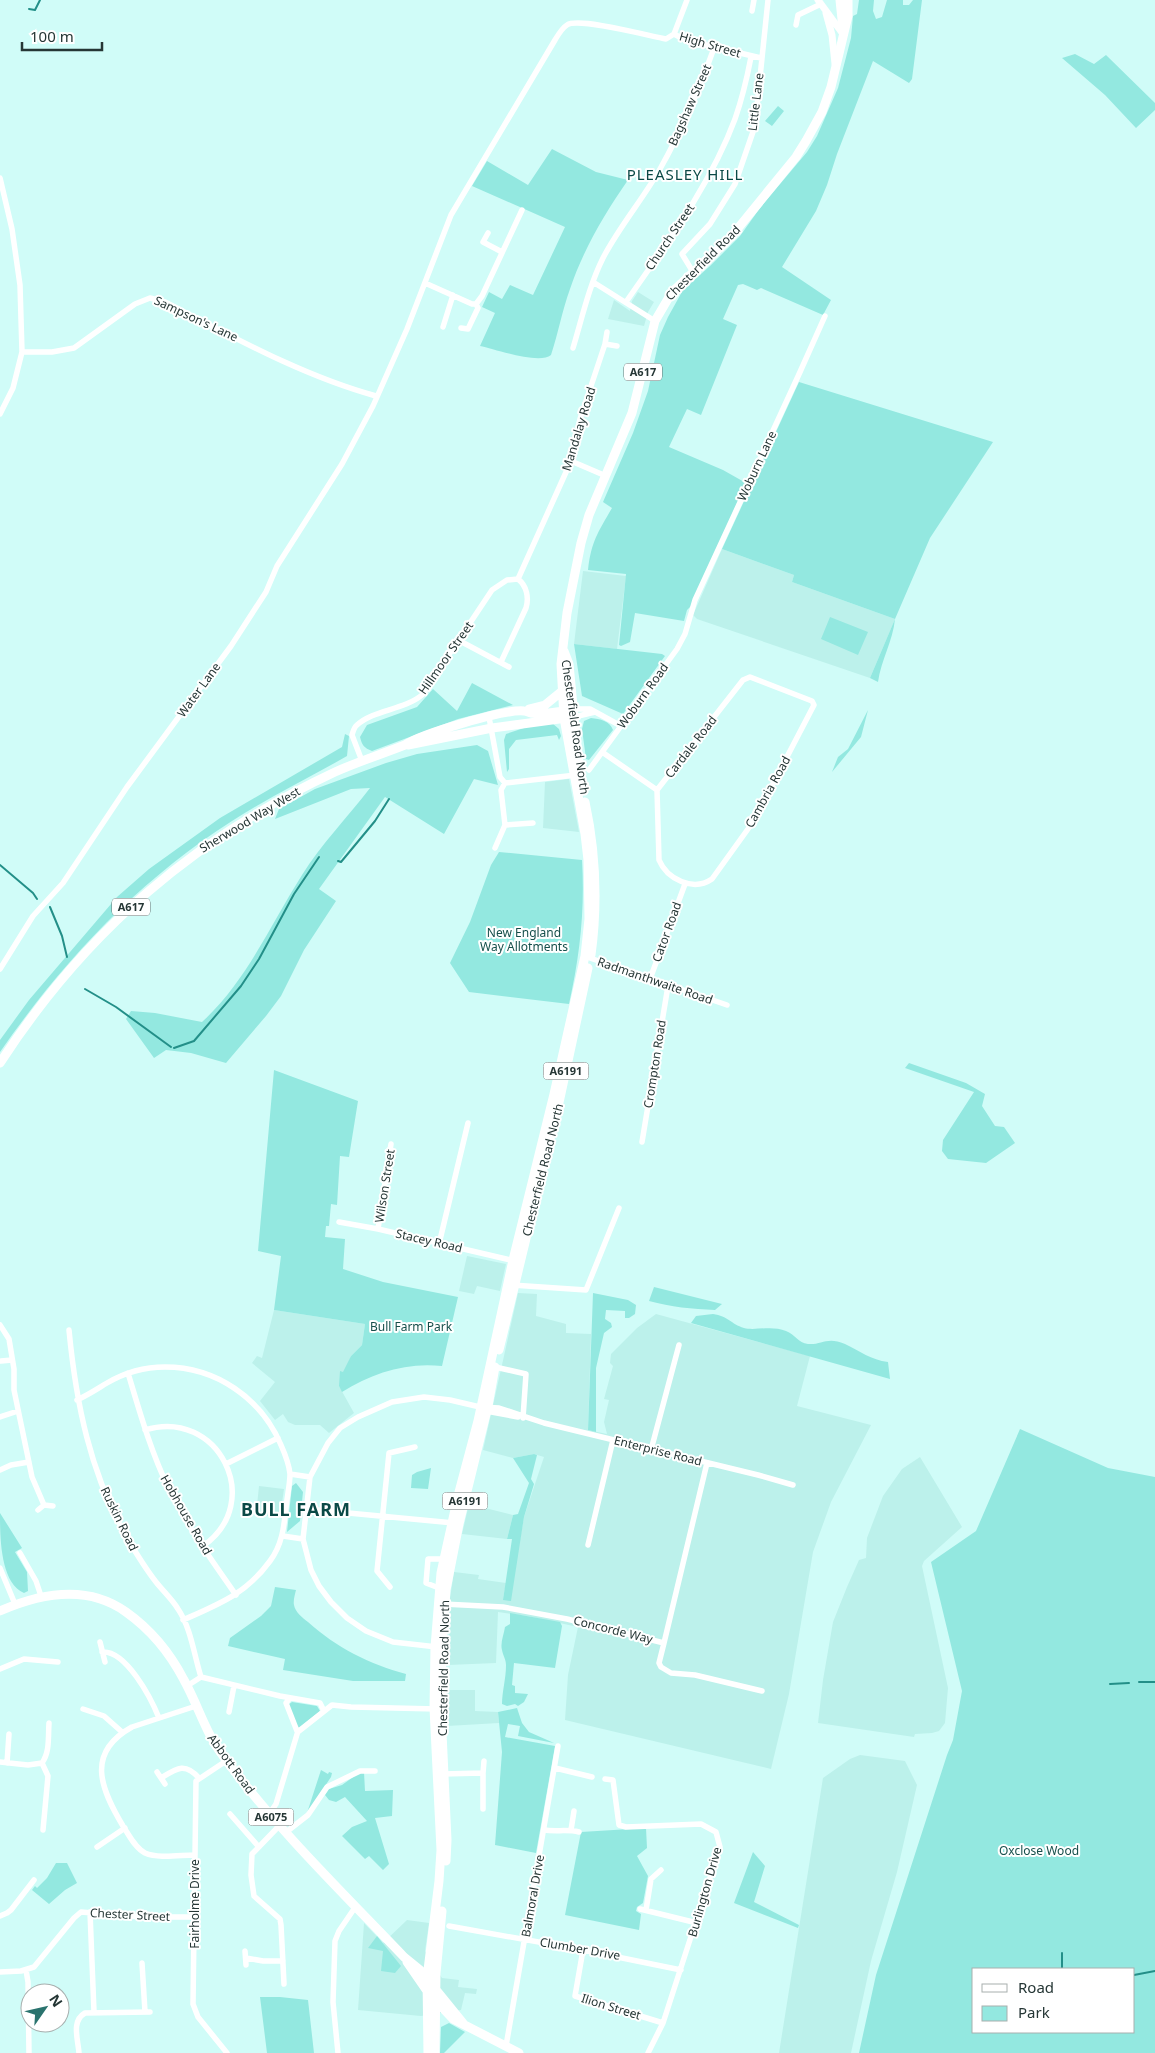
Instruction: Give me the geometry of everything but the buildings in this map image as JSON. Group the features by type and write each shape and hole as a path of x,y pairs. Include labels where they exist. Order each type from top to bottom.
{"main road":[{"name":"A617","path":"840,0 843,34"},
{"name":"A617","path":"843,34 848,16 848,0"},
{"name":"Chesterfield Road","path":"563,648 581,542 589,515 632,413 655,321 669,296 692,272 730,238 796,157 822,112 836,70 843,34"},
{"name":"Chesterfield Road North","path":"485,1409 511,1285 568,1049 595,920 594,856 563,715 561,664 563,648"},
{"name":"Chesterfield Road North","path":"563,648 569,664 577,775"},
{"name":"A617","path":"524,711 545,705 561,692"},
{"name":"Sherwood Way West","path":"0,1063 52,989 113,923 159,881 208,843 266,808 336,772 405,745 413,739 489,717 524,711 563,715"},
{"name":"Sherwood Way West","path":"405,745 415,745 574,713"},
{"name":"Chesterfield Road North","path":"431,1989 446,1882 447,1840 438,1710 441,1603 466,1472 495,1368 511,1285"},
{"name":"Chesterfield Road North","path":"441,1603 439,1588 443,1558 455,1524"},
{"name":"Abbott Road","path":"0,1611 41,1596 70,1593 93,1596 125,1611 143,1625 166,1650 187,1686 212,1741 226,1761 282,1830 427,1978"},
{"name":"Chesterfield Road North","path":"427,1978 439,1889 441,1774"},
{"path":"408,1959 423,1963 431,1953"},
{"name":"Abbott Road","path":"408,1959 431,1989"},
{"name":"A6075","path":"427,1978 431,1989 463,2022"},
{"name":"A6191","path":"431,1989 436,2001 435,2053"},
{"name":"A6191","path":"428,2053 431,1989"},
{"name":"A6075","path":"436,2001 453,2018 519,2053"},
{"path":"435,2027 444,2019 453,2018"}],"street":[{"path":"674,34 687,0"},
{"path":"752,11 754,0"},
{"path":"761,58 768,0"},
{"path":"796,25 798,15 819,2"},
{"name":"Chesterfield Road","path":"819,2 843,34"},
{"name":"Chesterfield Road","path":"826,12 832,35 836,70"},
{"name":"High Street","path":"572,23 597,24 666,39 674,34 685,40 761,58"},
{"name":"Water Lane","path":"0,969 38,908 63,883 127,786 251,617 266,592 277,566 359,432 407,329 442,237 468,184 511,116 562,29 572,23"},
{"name":"Bagshaw Street","path":"573,348 593,282 603,258 660,170 684,124 714,48"},
{"name":"Church Street","path":"626,302 688,210 714,166 734,120 744,89 751,57"},
{"name":"Little Lane","path":"692,272 682,254 710,224 735,184 755,126 761,58"},
{"path":"0,178 12,229 20,285 22,352 13,388 0,414"},
{"path":"476,304 482,296 522,210"},
{"path":"488,233 483,242 502,252"},
{"path":"593,282 655,321"},
{"path":"425,283 472,304 476,304"},
{"path":"443,327 453,295"},
{"name":"Sampson's Lane","path":"22,352 52,352 74,348 135,304 150,298 165,302 283,360 376,396"},
{"path":"461,328 468,329 478,308 476,304"},
{"name":"Woburn Lane","path":"689,617 824,316"},
{"name":"Mandalay Road","path":"518,579 571,461 580,419 605,344 607,332"},
{"path":"605,344 617,346"},
{"path":"571,461 606,476"},
{"name":"Hillmoor Street","path":"362,761 352,735 356,725 415,702 425,691 460,641 492,590 512,578 518,579"},
{"path":"500,662 528,600 522,582 518,579"},
{"name":"Woburn Road","path":"589,770 677,649 685,634 689,617"},
{"path":"460,641 509,668"},
{"name":"Cardale Road","path":"685,884 678,881 664,868 659,860 657,790 746,678 750,677 814,702"},
{"name":"Cambria Road","path":"685,884 694,885 712,879 753,822 814,702"},
{"path":"574,713 590,709 621,726"},
{"path":"489,717 500,777 505,783"},
{"path":"602,752 657,790"},
{"path":"505,783 577,775"},
{"path":"494,848 505,826 501,790 505,783"},
{"path":"505,826 533,823"},
{"name":"Cator Road","path":"650,979 685,884"},
{"name":"Radmanthwaite Road","path":"587,957 727,1005"},
{"name":"Crompton Road","path":"642,1142 668,986"},
{"path":"439,1244 468,1123"},
{"name":"Wilson Street","path":"378,1229 391,1144"},
{"path":"511,1285 586,1290 619,1208"},
{"name":"Stacey Road","path":"339,1222 378,1229 517,1261"},
{"path":"0,1324 9,1338 18,1411 32,1477 44,1505"},
{"name":"Ruskin Road","path":"69,1330 78,1400 88,1446 115,1516 139,1558 179,1609 201,1677"},
{"path":"651,1450 679,1345"},
{"path":"1,1361 12,1360"},
{"path":"78,1400 118,1377 128,1374 164,1367 192,1370 216,1378 241,1392 270,1423 278,1438 286,1455 290,1474 283,1536 272,1559 257,1578 236,1595 183,1620"},
{"path":"495,1368 526,1374 523,1418"},
{"name":"Hobhouse Road","path":"128,1374 145,1430 169,1490 236,1595"},
{"name":"Enterprise Road","path":"310,1477 328,1443 340,1428 358,1417 392,1402 424,1397 450,1400 485,1409 508,1411 523,1418 793,1485"},
{"path":"0,1417 18,1411"},
{"path":"145,1430 164,1426 184,1429 194,1433 205,1438 226,1464 232,1482 231,1508 226,1522 203,1546"},
{"path":"226,1464 278,1438"},
{"path":"588,1545 613,1440"},
{"path":"390,1587 377,1571 389,1453 415,1447"},
{"path":"0,1470 11,1465 29,1462"},
{"name":"Concorde Way","path":"441,1603 503,1607 566,1619 664,1643 708,1463"},
{"path":"290,1474 310,1477 303,1539 310,1570 331,1602 347,1618 366,1631 393,1642 439,1647"},
{"path":"38,1510 44,1505 53,1506"},
{"path":"306,1509 383,1515 455,1524"},
{"path":"283,1536 303,1539"},
{"path":"20,1553 36,1581 41,1596"},
{"path":"439,1588 426,1583 428,1559 443,1558"},
{"path":"0,1568 15,1604"},
{"path":"100,1642 105,1662"},
{"path":"664,1643 659,1662 666,1671 695,1675 762,1691"},
{"path":"102,1652 114,1654 134,1674 150,1698 158,1718"},
{"path":"0,1669 24,1659 58,1662"},
{"path":"187,1686 201,1677 320,1704 324,1711"},
{"path":"229,1712 234,1686"},
{"path":"290,1698 286,1704 298,1731"},
{"path":"269,1814 276,1804 298,1731 332,1705 438,1710"},
{"path":"195,1855 153,1855 140,1850 112,1806 101,1778 102,1765 107,1750 122,1732 132,1726 196,1706"},
{"path":"83,1709 104,1716 122,1732"},
{"path":"0,1762 28,1765 42,1763 48,1750 49,1723"},
{"path":"7,1763 9,1734"},
{"name":"Balmoral Drive","path":"506,2046 558,1746"},
{"path":"161,1778 181,1768 191,1770 199,1778 226,1761"},
{"path":"483,1808 484,1761"},
{"path":"42,1763 48,1776 44,1830"},
{"path":"555,1768 592,1777"},
{"path":"284,1984 280,1920 256,1900 252,1892 251,1857 258,1846 308,1815 327,1787 360,1771 375,1771"},
{"path":"158,1772 165,1784"},
{"path":"441,1774 483,1773"},
{"name":"Fairholme Drive","path":"199,1778 196,1781 196,1917 193,2004 198,2017 227,2053"},
{"name":"Burlington Drive","path":"605,1779 613,1780 616,1817 619,1825 701,1824 716,1832 720,1847 697,1923 663,2023 648,2053"},
{"path":"571,1830 574,1811"},
{"path":"230,1814 258,1846"},
{"path":"97,1847 125,1828"},
{"path":"544,1830 556,1832 571,1830 579,1832"},
{"path":"661,1870 651,1879 643,1910 697,1923"},
{"path":"0,1916 7,1914 11,1910 34,1880"},
{"path":"338,2053 333,2002 335,1941 339,1931 356,1906"},
{"path":"90,1912 94,2012"},
{"name":"Chester Street","path":"26,1970 38,1963 77,1914 90,1912 140,1917 196,1917"},
{"name":"Clumber Drive","path":"449,1926 584,1950 681,1970"},
{"name":"Ilion Street","path":"584,1950 575,1996 663,2023"},
{"path":"246,1965 246,1954 263,1961 283,1961"},
{"path":"79,2053 76,2023 81,2015 94,2012 147,2012 142,1963"},
{"path":"0,1972 26,1970 28,1982 29,2053"}],"shaded area":[{"path":"638,292 654,302 648,312 644,326 608,319 614,300 630,311 632,301"},
{"path":"722,549 794,575 792,582 895,619 870,678 697,619 693,615"},
{"path":"583,571 626,576 617,649 574,644"},
{"path":"569,779 579,832 543,828 545,782"},
{"path":"467,1256 506,1264 500,1291 477,1286 474,1294 459,1291"},
{"path":"518,1293 537,1294 536,1316 566,1324 566,1333 591,1334 588,1430 607,1434 604,1422 609,1400 604,1399 613,1366 610,1363 611,1354 637,1328 656,1314 810,1356 797,1406 871,1425 831,1502 813,1552 789,1694 771,1769 565,1720 568,1675 578,1627 498,1612 496,1663 448,1665 450,1598 454,1572 479,1575 478,1579 506,1583 503,1599 518,1551 524,1517 544,1457 534,1454 513,1458 483,1450"},
{"path":"274,1310 365,1324 362,1345 351,1356 339,1386 354,1413 329,1433 320,1425 295,1425 288,1422 283,1414 275,1420 260,1401 275,1382 252,1363 257,1356 262,1358"},
{"path":"920,1457 962,1527 924,1561 922,1566 948,1688 945,1723 939,1731 915,1734 914,1737 818,1723 833,1622 859,1560 866,1558 867,1538 883,1496 902,1469"},
{"path":"259,1486 284,1489 280,1517 256,1515"},
{"path":"469,1504 513,1515 507,1539 462,1534"},
{"path":"447,1690 475,1690 475,1711 498,1712 499,1723 447,1726"},
{"path":"860,1755 905,1761 917,1785 897,1872 871,1961 851,2053 779,2053 823,1778 850,1759"},
{"path":"407,1920 429,1923 425,1951 442,1978 459,1980 458,1987 477,1989 476,1994 465,1993 461,2010 421,2016 358,2010 364,1923 383,1943"}],"green space":[{"path":"859,0 874,0 873,11 876,19 882,17 887,0 903,0 903,5 909,5 913,0 922,0 912,79 909,83 873,61 816,211 782,267 831,300 823,315 761,288 757,290 743,284 738,285 723,319 737,325 701,415 687,409 669,447 723,470 746,483 692,605 687,610 684,621 635,613 630,642 621,646 619,645 626,574 588,570 596,538 612,508 603,502 633,433 648,391 660,335 683,290 740,236 760,208 807,152 817,136 838,88 851,38 853,16 857,14"},
{"path":"1075,54 1094,64 1106,55 1155,103 1155,110 1136,128 1105,95 1062,58"},
{"path":"778,106 784,111 772,126 765,121"},
{"path":"552,149 596,172 628,180 611,205 581,260 567,297 551,355 545,358 527,357 480,346 495,313 482,307 489,292 502,299 510,285 533,295 565,227 472,186 487,161 528,185"},
{"path":"799,382 993,442 930,538 895,619 792,582 794,575 722,549"},
{"path":"830,617 868,632 858,655 821,639"},
{"path":"895,619 892,635 878,682 870,678"},
{"path":"574,644 662,654 665,656 623,714 582,696"},
{"path":"472,683 513,705 458,719 372,751 363,744 360,737 367,725 417,707 433,689 457,711"},
{"path":"868,710 861,737 832,772 838,757 848,749"},
{"path":"591,718 607,723 613,730 589,760 586,759 582,729 584,721"},
{"path":"552,723 559,729 561,736 559,740 557,735 516,740 509,749 509,769 507,772 504,740 506,734 527,727"},
{"path":"345,734 349,736 347,756 232,821 198,844 134,896 76,955 24,1018 0,1052 0,1040 29,1000 117,897 149,869 220,818 342,747"},
{"path":"477,745 488,751 498,785 474,779 444,834 385,797 319,889 336,901 304,950 281,996 226,1063 191,1053 166,1050 154,1058 126,1019 131,1011 155,1013 202,1022 218,1006 245,971 310,863 370,788 351,789 275,819 279,809 315,789 386,763 417,754"},
{"name":"New England Way Allotments","path":"499,852 582,860 583,897 581,932 569,1004 469,992 450,963 470,922 491,865"},
{"path":"909,1063 966,1083 985,1094 982,1106 995,1126 1004,1127 1015,1143 986,1163 948,1159 942,1151 943,1140 974,1092 905,1068"},
{"name":"Bull Farm Park","path":"274,1070 358,1101 349,1157 340,1156 337,1205 331,1204 329,1226 326,1226 325,1237 345,1239 343,1269 383,1282 458,1297 442,1366 402,1367 390,1370 365,1379 342,1392 339,1386 340,1371 343,1372 351,1356 362,1345 365,1324 274,1310 281,1256 258,1251"},
{"path":"654,1287 722,1304 715,1310 665,1305 649,1301"},
{"path":"593,1293 628,1300 636,1305 635,1314 629,1318 625,1318 625,1311 606,1310 605,1319 611,1323 612,1327 604,1333 596,1368 596,1432 588,1430"},
{"path":"713,1314 722,1316 744,1328 781,1329 808,1344 834,1341 845,1344 871,1357 888,1362 890,1379 691,1323 696,1316"},
{"name":"Oxclose Wood","path":"1020,1429 1108,1468 1155,1477 1155,2053 859,2053 876,1975 953,1740 962,1691 931,1562 976,1531"},
{"path":"537,1455 531,1479 534,1484 524,1517 511,1601 503,1600 512,1539 507,1539 513,1515 518,1514 529,1483 513,1458"},
{"path":"431,1468 428,1489 411,1488 412,1475"},
{"path":"296,1483 303,1492 300,1521 287,1532 292,1486"},
{"path":"0,1513 22,1548 15,1552 27,1572 28,1591 24,1593 16,1588 10,1580 6,1569 1,1546"},
{"path":"275,1587 296,1590 294,1605 296,1610 330,1640 366,1660 406,1674 405,1681 353,1681 283,1670 285,1659 228,1646 230,1638 261,1616 271,1606"},
{"path":"510,1613 560,1622 562,1626 555,1668 514,1663 512,1685 515,1686 515,1693 528,1694 524,1702 518,1706 515,1704 507,1706 502,1704 506,1661 501,1644 505,1627 510,1624"},
{"path":"292,1702 317,1706 320,1711 297,1728 288,1705"},
{"path":"517,1708 522,1723 529,1732 554,1743 518,1736 520,1726 508,1724 505,1737 555,1746 536,1853 495,1845 502,1752 498,1712"},
{"path":"321,1770 328,1774 329,1772 332,1773 331,1777 307,1813"},
{"path":"364,1772 365,1791 393,1790 392,1816 375,1818 389,1864 383,1870 369,1856 365,1859 342,1836 352,1827 367,1821 345,1797 336,1802 329,1800 325,1795 329,1789 342,1785"},
{"path":"646,1828 647,1848 637,1856 648,1876 643,1903 637,1907 636,1911 641,1914 639,1930 565,1915 581,1832"},
{"path":"753,1852 765,1866 754,1902 799,1925 798,1928 734,1903"},
{"path":"56,1863 67,1863 77,1883 65,1890 49,1904 32,1890 35,1886 37,1888 47,1878"},
{"path":"377,1936 401,1966 395,1973 381,1971 383,1951 368,1948"},
{"path":"260,1997 308,2000 314,2053 267,2053"},
{"path":"449,2023 465,2032 444,2053 440,2053 441,2027"}],"waterway":[{"path":"29,9 35,10 40,0"},
{"path":"338,861 341,862 375,821 389,799"},
{"path":"174,1048 194,1041 241,986 259,959 294,894 319,857"},
{"path":"0,865 33,893 37,899"},
{"path":"50,907 62,936 67,957"},
{"path":"85,989 116,1007 171,1047"},
{"path":"1139,1682 1155,1682"},
{"path":"1110,1684 1129,1683"},
{"path":"1062,1953 1062,1968"},
{"path":"1135,1975 1155,1971"}],"district":[{"name":"PLEASLEY HILL","path":"685,175"},
{"name":"BULL FARM","path":"296,1510"}]}
